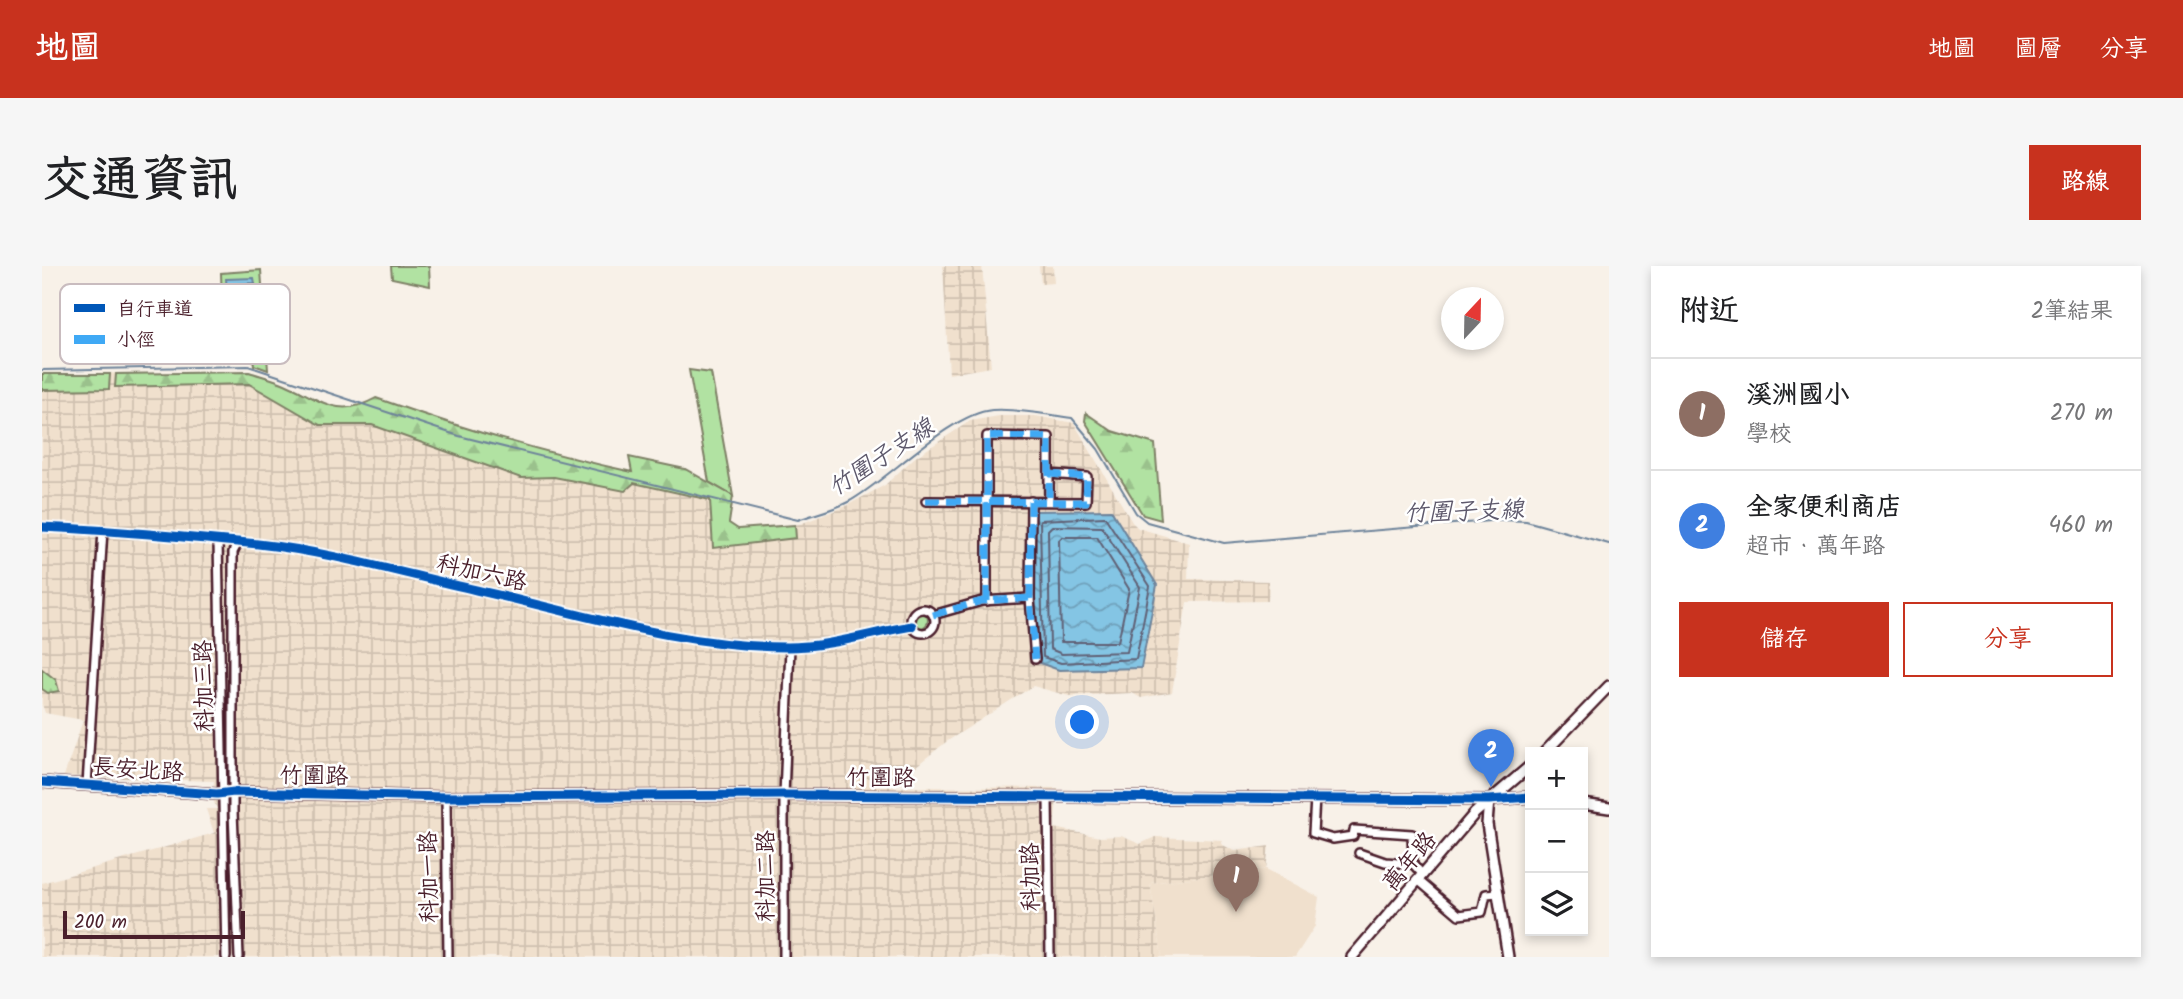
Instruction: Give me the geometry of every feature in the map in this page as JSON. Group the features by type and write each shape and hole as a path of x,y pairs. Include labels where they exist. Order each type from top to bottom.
{"street":[{"path":"987,601 987,436 1049,437 1049,501"},
{"path":"926,501 1087,502 1087,477 1049,474"},
{"path":"1031,502 1030,598 1035,659"},
{"name":"科加六路","path":"42,527 218,541 330,557 687,638 790,647 830,643 912,626"},
{"path":"87,785 103,530"},
{"name":"科加三路","path":"218,541 239,957"},
{"name":"科加三路","path":"226,957 233,552 238,544"},
{"path":"933,615 987,601 1030,598"},
{"path":"917,610 928,610 933,615 933,627 927,632 918,632 912,626 912,615 917,610"},
{"name":"科加二路","path":"784,957 784,795 790,647"},
{"path":"1550,747 1609,686"},
{"name":"萬年路","path":"1352,957 1489,800 1525,770"},
{"name":"長安北路","path":"42,782 230,792"},
{"name":"竹圍路","path":"230,792 446,797 784,795 1489,800 1525,797"},
{"name":"科加一路","path":"446,797 448,957"},
{"name":"科加路","path":"1048,798 1050,957"},
{"path":"1315,798 1313,833 1333,839 1353,835 1354,830 1412,834 1413,864 1421,878 1459,915 1482,912 1486,894 1499,893"},
{"path":"1489,800 1487,824 1508,957"},
{"path":"1588,805 1609,808"},
{"path":"1359,853 1385,862 1413,864"}],"shaded area":[{"path":"943,266 982,266 991,367 949,374"},
{"path":"1039,266 1053,266 1054,283 1041,284"},
{"path":"249,372 285,384 328,407 359,408 376,398 538,451 632,472 629,457 685,469 733,496 729,523 738,529 800,524 844,507 885,485 914,458 970,421 999,416 1035,416 1074,423 1132,522 1138,528 1189,543 1188,579 1269,581 1268,601 1187,602 1172,692 1141,698 1132,693 1069,696 1033,686 946,742 890,787 1058,788 1054,828 1100,837 1121,836 1140,844 1155,837 1223,840 1221,844 1235,851 1269,846 1266,869 1150,883 1162,957 42,957 42,883 214,833 206,809 217,809 213,800 214,781 64,776 83,720 45,713 42,704 42,374"},
{"path":"1266,869 1319,897 1315,926 1295,957 1162,957 1150,883"}],"green space":[{"path":"391,266 429,266 430,286 392,278"},
{"path":"261,270 262,284 221,284 221,273"},
{"path":"268,364 268,370 254,365"},
{"path":"689,370 711,373 733,496 709,482"},
{"path":"249,372 281,382 329,405 350,407 376,398 439,420 599,465 632,472 629,457 685,469 733,496 729,523 738,529 795,525 796,538 713,548 710,500 634,483 625,491 554,477 521,478 372,425 320,425 249,384 115,387 116,374"},
{"path":"42,374 110,374 109,389 42,390"},
{"path":"1086,413 1112,431 1155,444 1161,520 1143,515 1085,421"},
{"path":"920,612 926,614 926,626 920,628 914,626 912,620 914,614"},
{"path":"42,669 56,680 59,691 48,693 42,689"}],"water":[{"path":"254,278 255,284 226,284 226,279"},
{"path":"1111,510 1157,585 1141,668 1059,670 1034,661 1032,511"}],"waterway":[{"name":"竹圍子支線","path":"42,370 248,366 459,436 798,520 848,502 938,436 975,414 992,410 1022,411 1072,418 1098,449 1136,513 1147,522 1224,543 1502,520 1526,521 1609,544"}],"marked path":[{"path":"987,601 987,436 1049,437 1049,501"},
{"path":"926,501 1086,502 1087,477 1049,474"},
{"path":"1031,501 1030,598 1035,659"},
{"path":"933,615 982,601 1030,598"}],"cycle path":[{"path":"42,527 150,534 313,552 630,627 708,641 803,646 912,626"},
{"path":"42,782 217,794 234,792 446,797 784,795 1489,800 1525,797"}],"place":[{"name":"全家便利商店","path":"1491,787"},
{"name":"溪洲國小","path":"1236,912"}]}
